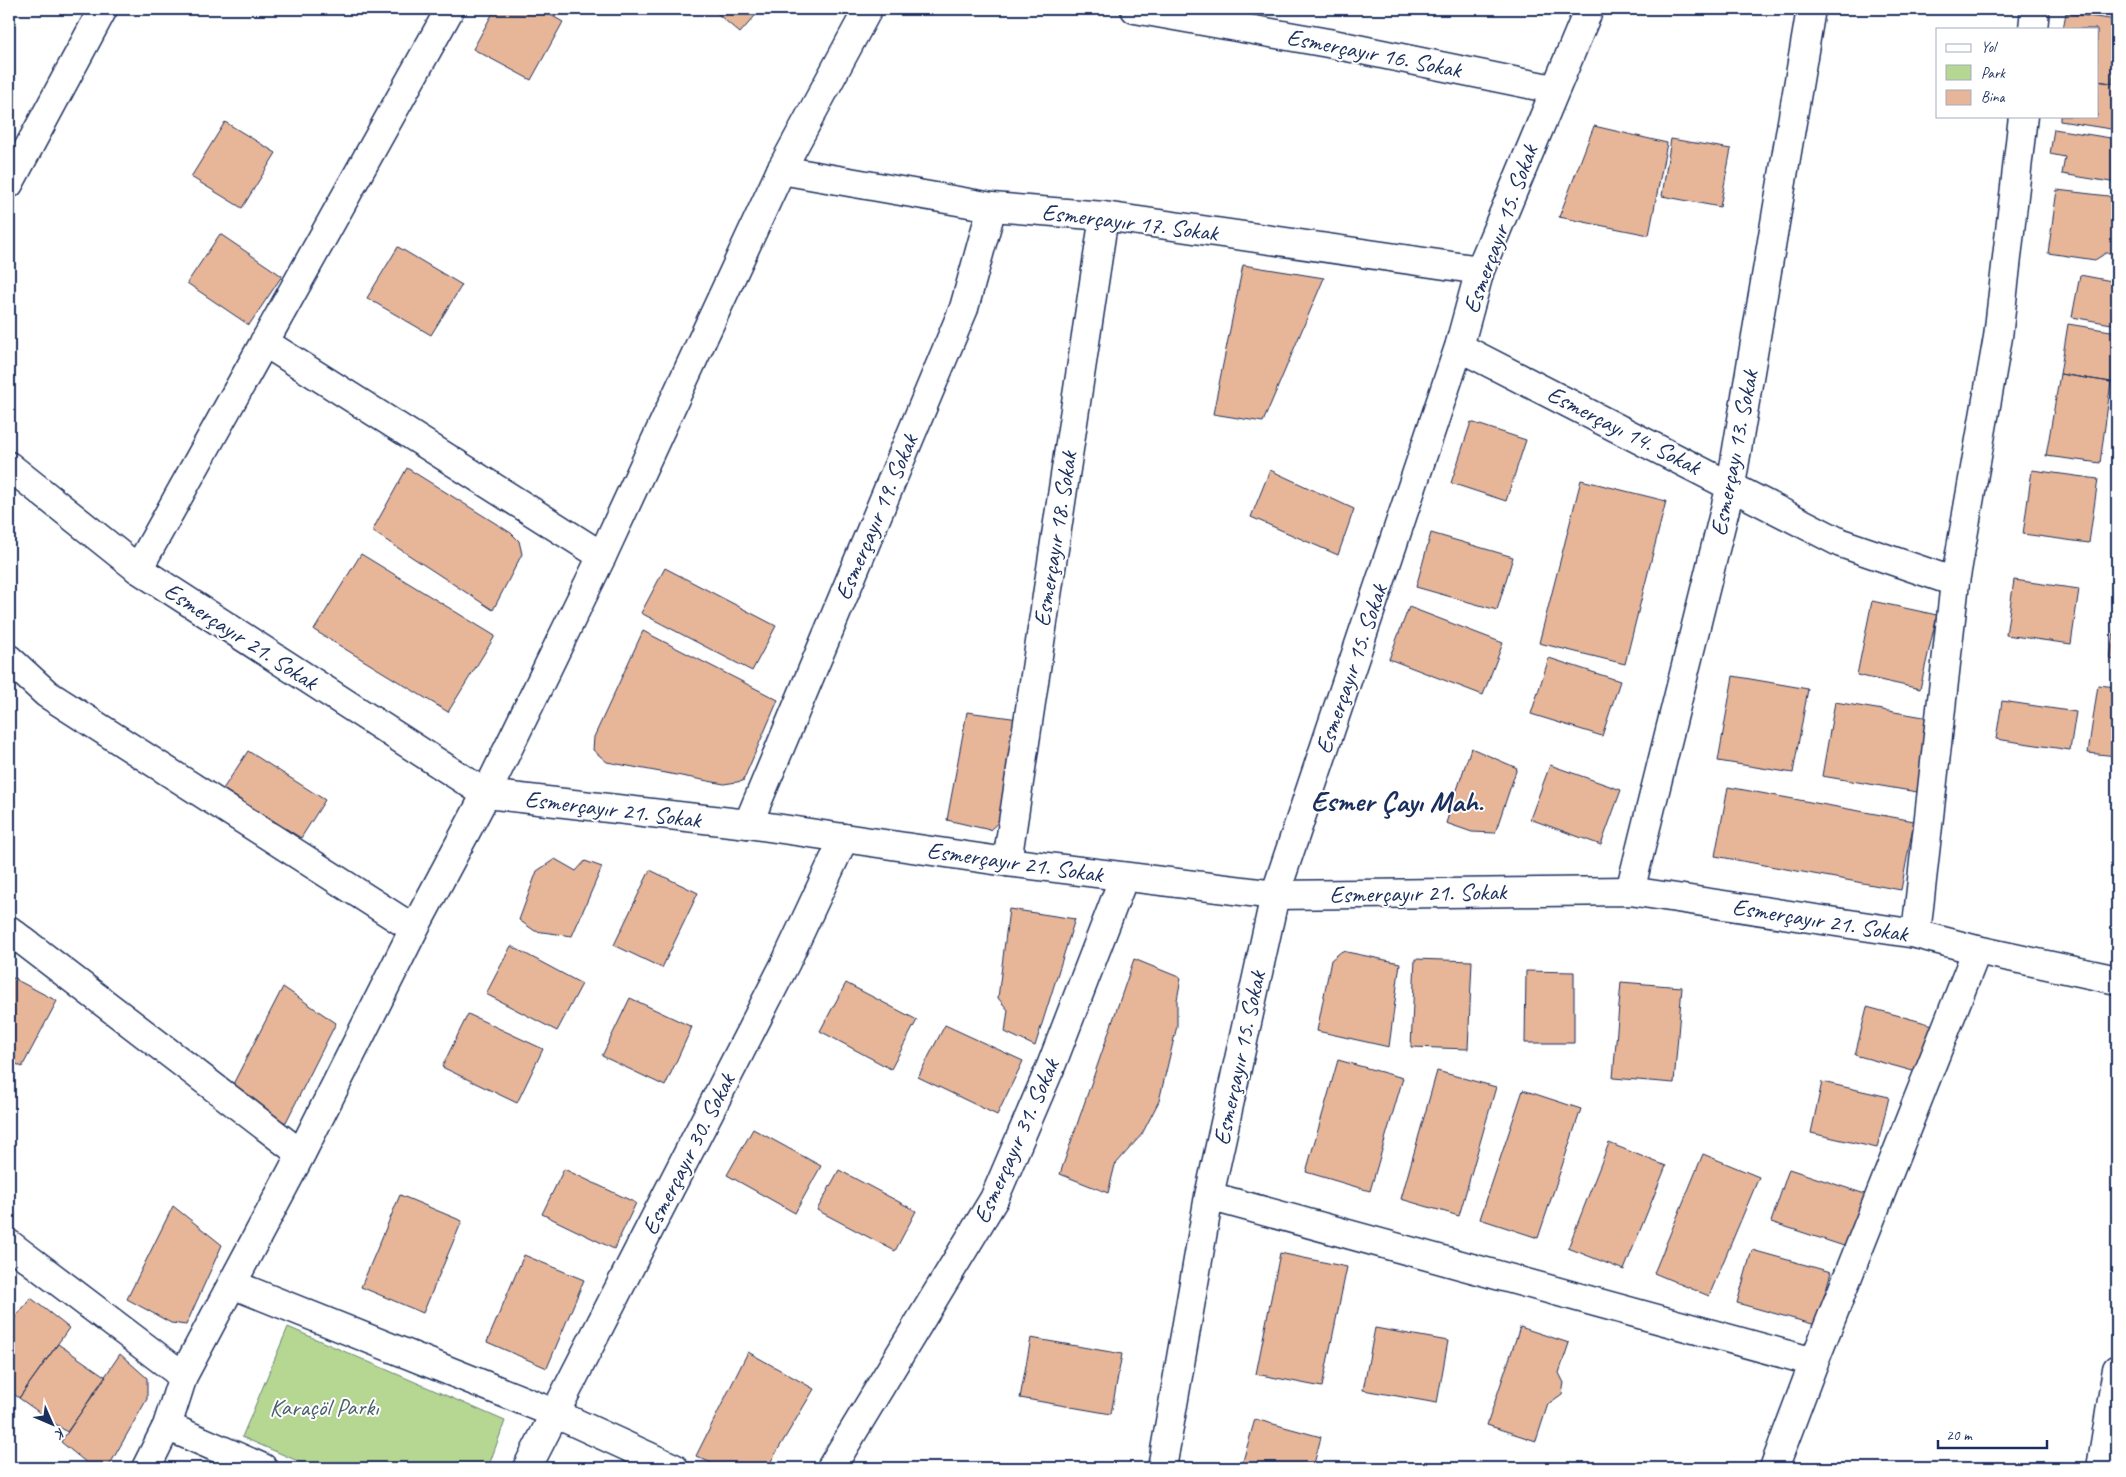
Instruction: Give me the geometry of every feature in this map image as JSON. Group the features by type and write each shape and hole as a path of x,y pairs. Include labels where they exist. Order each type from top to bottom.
{"street":[{"path":"9,184 103,9"},
{"path":"138,569 450,9"},
{"path":"146,1468 167,1426 183,1376 301,1154 414,929 486,794 602,556 781,170 868,9"},
{"name":"Esmerçayır 16. Sokak","path":"1135,9 1328,43 1553,89"},
{"name":"Esmerçayır 15. Sokak","path":"1162,1468 1209,1196 1275,895 1459,347 1480,270 1553,89 1589,9"},
{"name":"Esmerçayı 13. Sokak","path":"1630,891 1731,485 1811,9"},
{"path":"2033,28 2035,9"},
{"path":"1916,934 1955,582 1998,336 2023,118"},
{"name":"Esmerçayır 17. Sokak","path":"781,170 992,206 1104,216 1480,270"},
{"name":"Esmerçayır 19. Sokak","path":"748,824 964,308 992,206"},
{"name":"Esmerçayır 18. Sokak","path":"1007,862 1104,216"},
{"path":"264,342 602,556"},
{"name":"Esmerçayı 14. Sokak","path":"1459,347 1841,543 1955,582"},
{"name":"Esmerçayır 21. Sokak","path":"9,466 138,569 486,794 748,824 1007,862 1275,895 1630,891 1916,934 1978,950 2117,980"},
{"path":"9,659 47,694 414,929"},
{"name":"Esmerçayır 30. Sokak","path":"527,1468 786,962 844,838"},
{"name":"Esmerçayır 31. Sokak","path":"831,1468 994,1199 1051,1066 1124,877"},
{"path":"9,930 301,1154"},
{"path":"1774,1468 1814,1362 1978,950"},
{"path":"1209,1196 1814,1362"},
{"path":"9,1244 183,1376"},
{"path":"232,1284 554,1413 674,1468"},
{"path":"2101,1468 2117,1369"},
{"path":"167,1426 263,1468"}],"green space":[{"name":"Karaçöl Parkı","path":"288,1327 505,1421 488,1468 314,1468 242,1437"}],"building":[{"path":"495,9 540,9 563,22 531,80 473,49"},
{"path":"712,9 761,9 740,33"},
{"path":"2066,13 2117,20 2117,48 2112,83 2098,81 2098,28 2063,28"},
{"path":"2098,81 2117,84 2117,130 2060,121 2060,118 2098,118"},
{"path":"225,122 276,153 242,208 191,177"},
{"path":"1594,126 1667,143 1649,235 1559,217"},
{"path":"2054,129 2117,139 2117,183 2062,174 2065,157 2050,154"},
{"path":"1671,139 1731,149 1720,207 1662,196"},
{"path":"2057,190 2108,196 2117,202 2117,253 2106,253 2095,260 2048,253"},
{"path":"220,234 282,276 249,325 187,283"},
{"path":"398,247 462,285 431,335 367,298"},
{"path":"1243,265 1324,278 1263,422 1213,414"},
{"path":"2080,275 2117,282 2117,325 2072,317"},
{"path":"2068,324 2117,332 2117,383 2060,374"},
{"path":"2060,374 2111,382 2100,463 2046,456"},
{"path":"1471,422 1526,440 1506,501 1451,483"},
{"path":"407,468 511,533 519,541 522,554 493,610 372,531"},
{"path":"1270,470 1354,509 1338,555 1251,517"},
{"path":"2032,470 2098,479 2089,543 2023,534"},
{"path":"1581,480 1666,501 1625,664 1539,643"},
{"path":"1431,533 1513,557 1497,610 1416,587"},
{"path":"361,554 495,636 448,712 314,630"},
{"path":"665,568 776,626 752,671 641,613"},
{"path":"2014,580 2079,589 2071,644 2006,635"},
{"path":"1872,601 1937,615 1920,689 1857,675"},
{"path":"1409,607 1503,643 1483,695 1389,659"},
{"path":"2117,610 2117,660 2110,659"},
{"path":"643,631 778,700 743,781 724,784 607,762 593,750 594,737"},
{"path":"1549,658 1620,681 1602,736 1531,714"},
{"path":"1733,676 1808,689 1793,773 1718,761"},
{"path":"2098,685 2117,687 2117,756 2088,753"},
{"path":"2002,701 2076,712 2070,750 1996,739"},
{"path":"1835,702 1930,718 1917,792 1822,776"},
{"path":"967,712 1019,719 1005,816 990,830 947,820"},
{"path":"1471,748 1517,768 1495,833 1472,832 1446,823"},
{"path":"248,751 325,800 301,838 223,789"},
{"path":"1550,765 1621,790 1601,845 1530,819"},
{"path":"1728,787 1914,821 1901,890 1715,856"},
{"path":"555,859 576,871 585,861 602,867 572,936 535,931 519,920 537,871"},
{"path":"650,870 698,893 662,968 614,945"},
{"path":"1009,909 1075,919 1035,1046 1005,1032 1008,1010 998,998"},
{"path":"511,946 582,984 557,1031 486,994"},
{"path":"1342,951 1400,963 1389,1047 1317,1031 1331,960"},
{"path":"1134,959 1181,978 1177,1000 1177,1026 1159,1101 1142,1134 1115,1165 1108,1193 1060,1174"},
{"path":"1415,959 1472,961 1468,1049 1411,1047"},
{"path":"1526,971 1574,972 1574,1043 1525,1043"},
{"path":"9,976 57,1001 22,1067 9,1060"},
{"path":"1621,982 1682,987 1674,1083 1613,1078"},
{"path":"846,983 917,1020 891,1069 820,1031"},
{"path":"283,987 336,1023 286,1122 278,1122 231,1088"},
{"path":"630,998 692,1027 665,1086 602,1056"},
{"path":"1867,1007 1933,1025 1920,1073 1855,1055"},
{"path":"468,1014 543,1049 517,1103 442,1067"},
{"path":"945,1025 1023,1061 997,1115 918,1077"},
{"path":"1338,1060 1403,1078 1370,1191 1306,1172"},
{"path":"1437,1071 1496,1087 1459,1216 1401,1199"},
{"path":"1822,1082 1889,1097 1877,1148 1811,1133"},
{"path":"1523,1090 1581,1109 1538,1238 1480,1219"},
{"path":"753,1129 821,1166 795,1213 727,1175"},
{"path":"1609,1143 1666,1166 1624,1270 1568,1248"},
{"path":"1703,1154 1759,1177 1709,1296 1654,1273"},
{"path":"564,1169 636,1203 614,1249 542,1214"},
{"path":"1789,1169 1865,1194 1847,1247 1771,1222"},
{"path":"839,1170 916,1211 895,1251 817,1210"},
{"path":"400,1195 462,1221 423,1313 361,1287"},
{"path":"173,1206 222,1245 186,1325 171,1323 127,1299"},
{"path":"1752,1250 1831,1272 1816,1325 1737,1303"},
{"path":"1280,1253 1347,1267 1322,1387 1256,1374"},
{"path":"524,1255 584,1280 547,1368 487,1342"},
{"path":"31,1298 69,1328 19,1398 9,1390 9,1325"},
{"path":"1520,1327 1569,1343 1559,1373 1564,1383 1562,1394 1548,1404 1536,1441 1487,1425"},
{"path":"1375,1328 1448,1341 1437,1403 1363,1390"},
{"path":"1031,1338 1122,1354 1111,1414 1020,1398"},
{"path":"58,1344 106,1377 67,1432 19,1398"},
{"path":"748,1352 814,1389 767,1468 722,1468 696,1456"},
{"path":"120,1354 147,1378 147,1399 109,1466 93,1468 61,1442"},
{"path":"1255,1419 1321,1437 1313,1468 1241,1468"}],"district":[{"name":"Esmer Çayı Mah.","path":"1397,801"}]}
